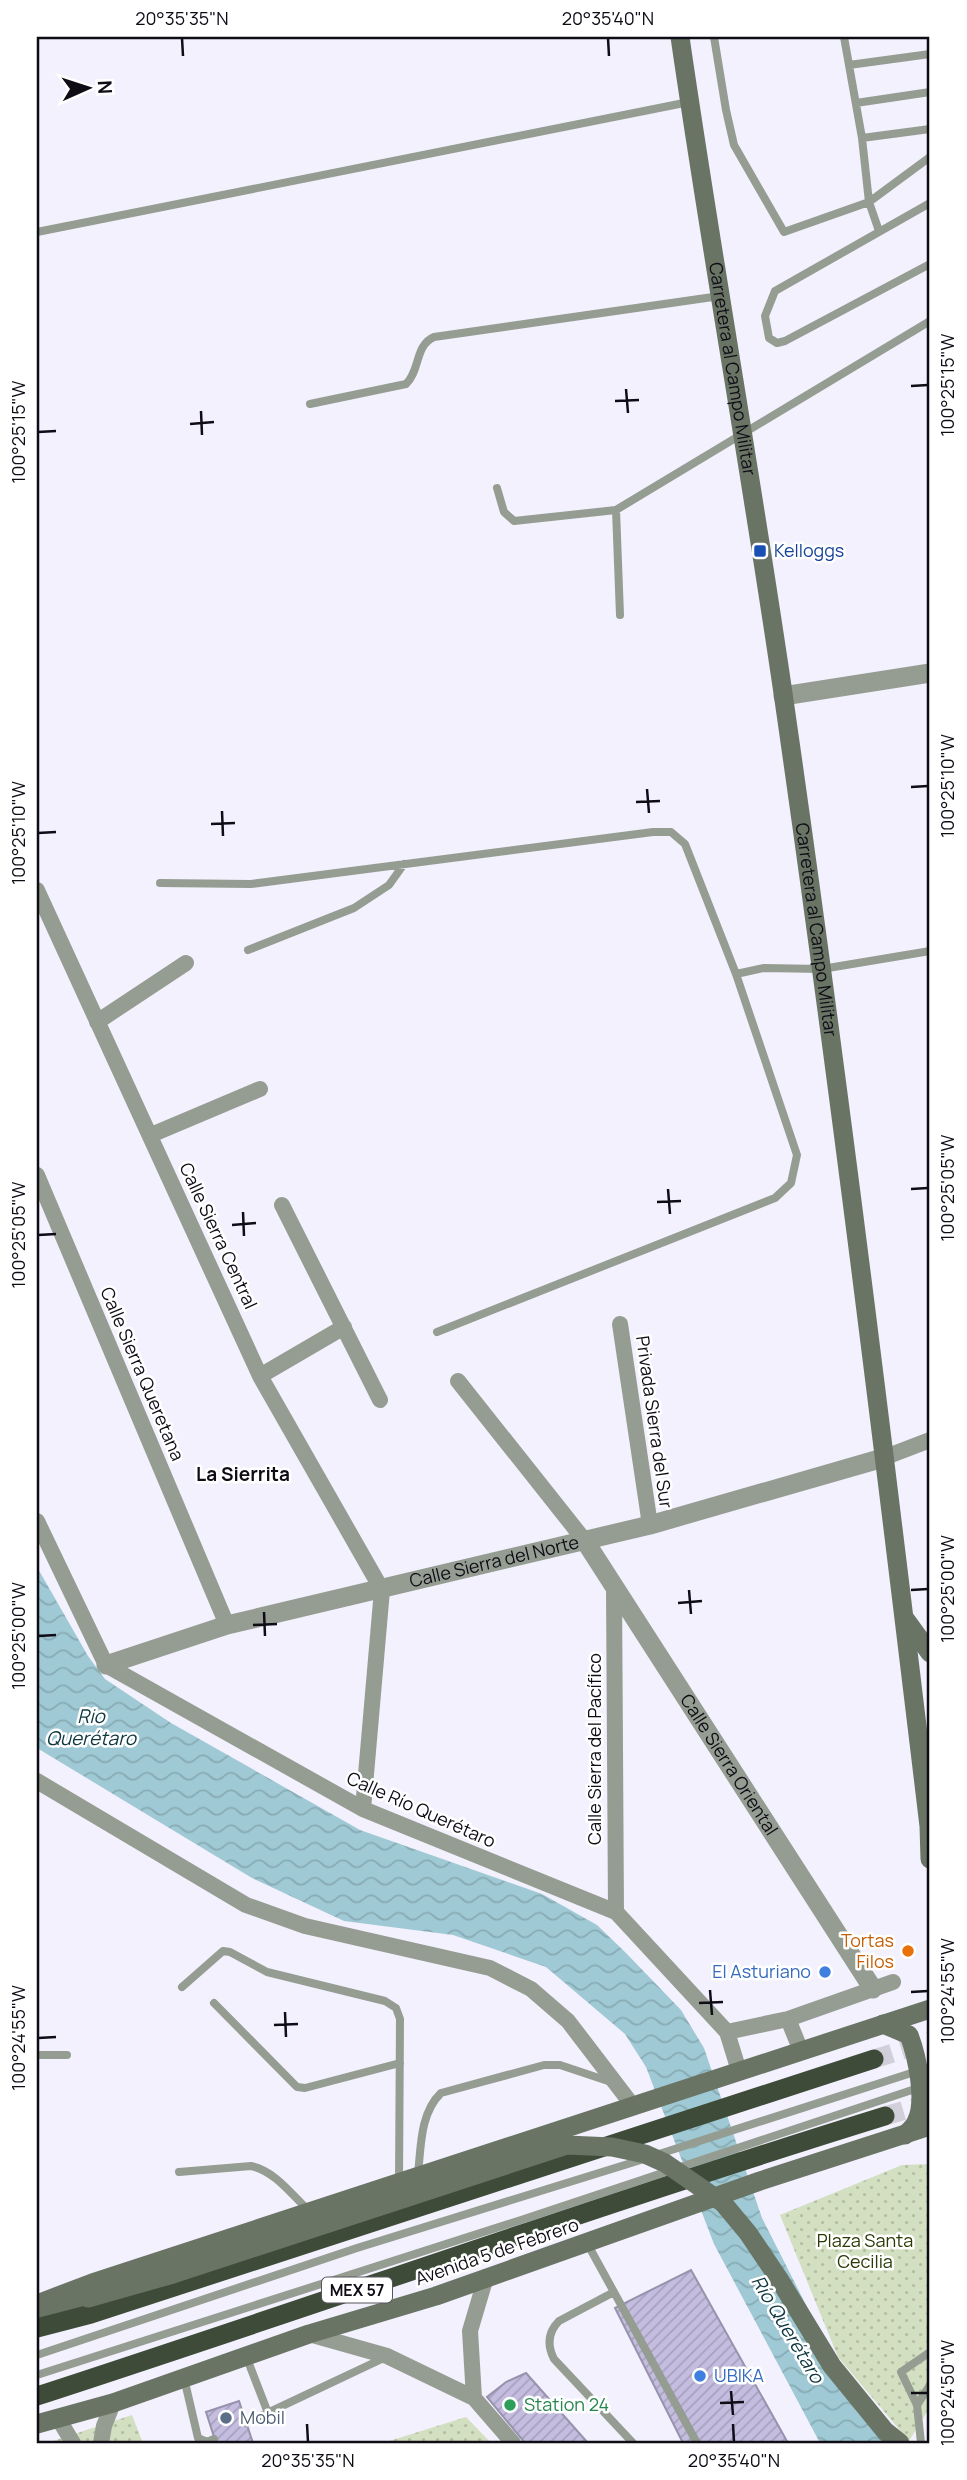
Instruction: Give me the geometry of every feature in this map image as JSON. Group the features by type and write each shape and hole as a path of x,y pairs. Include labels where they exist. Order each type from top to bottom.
{"highway":[{"path":"37,2327 91,2314 874,2059"},
{"name":"Avenida 5 de Febrero","path":"37,2396 728,2165 885,2116"}],"main road":[{"name":"Carretera al Campo Militar","path":"680,37 783,696 821,969 930,1829 930,1859"},
{"path":"904,1617 930,1653"},
{"path":"37,2304 92,2283 930,2009"},
{"path":"883,2024 909,2035 924,2078 920,2113 916,2123 905,2135"},
{"name":"Avenida 5 de Febrero","path":"37,2424 113,2403 309,2334 436,2296 760,2181 930,2126"},
{"path":"37,2327 88,2298 186,2269 567,2145 612,2147 645,2154 665,2163 723,2203 772,2267 832,2366 885,2431 900,2443"}],"street":[{"path":"783,696 930,673"},
{"name":"Calle Sierra Central","path":"37,890 260,1376 382,1590"},
{"path":"97,1021 186,963"},
{"path":"150,1135 260,1089"},
{"name":"Calle Sierra Queretana","path":"37,1175 228,1625"},
{"path":"282,1205 380,1400"},
{"name":"Privada Sierra del Sur","path":"620,1324 650,1525"},
{"path":"260,1376 345,1327"},
{"path":"458,1381 585,1541"},
{"path":"883,1458 930,1440"},
{"name":"Calle Sierra del Norte","path":"106,1665 228,1625 650,1525 883,1458"},
{"path":"37,1521 106,1665"},
{"name":"Calle Sierra Oriental","path":"585,1541 873,1989"},
{"name":"Calle Sierra del Pacífico","path":"614,1587 615,1912"},
{"path":"363,1809 382,1590"},
{"name":"Calle Río Querétaro","path":"106,1665 363,1809 615,1912 727,2032 731,2073"},
{"path":"37,1781 246,1905 305,1926 490,1968 531,1989 568,2021 620,2086 642,2103"},
{"path":"727,2032 788,2018 893,1982"},
{"path":"788,2018 801,2050"},
{"path":"474,2398 470,2331 486,2277"},
{"path":"309,2334 387,2356 474,2398 513,2443"},
{"path":"101,2443 113,2403"},
{"path":"58,2418 73,2443"}],"lane":[{"path":"714,37 734,145 785,232 869,202 930,157"},
{"path":"844,37 862,138 869,202 879,231"},
{"path":"849,65 930,54"},
{"path":"856,103 930,92"},
{"path":"37,232 689,102"},
{"path":"862,138 930,129"},
{"path":"930,203 775,291 765,316 769,338 777,343 785,341 930,264"},
{"path":"310,404 406,384 413,378 423,345 434,337 720,296"},
{"path":"497,488 504,512 514,521 616,510 930,321"},
{"path":"616,510 620,615"},
{"path":"160,883 251,884 653,832 671,832 685,844 736,974 797,1155 791,1183 775,1198 437,1332"},
{"path":"248,950 354,908 390,885 404,864"},
{"path":"736,974 764,968 821,969 930,951"},
{"path":"182,1987 223,1951 230,1952 267,1972 385,2001 396,2008 400,2019 400,2063 408,2179"},
{"path":"214,2004 297,2087 305,2088 400,2063"},
{"path":"37,2055 67,2055"},
{"path":"408,2179 425,2117 431,2102 441,2093 544,2065 560,2065 620,2086"},
{"path":"37,2355 356,2248 924,2078"},
{"path":"37,2375 521,2220 924,2078"},
{"path":"179,2172 251,2166 261,2168 272,2175 310,2212"},
{"path":"587,2243 697,2443"},
{"path":"614,2292 559,2321 552,2328 550,2352 634,2443"},
{"path":"921,2443 917,2405 901,2372 930,2352"},
{"path":"246,2356 268,2413"},
{"path":"246,2423 387,2356"},
{"path":"184,2378 198,2438 207,2442 214,2439"},
{"path":"917,2405 930,2385"}],"green space":[{"name":"Plaza Santa Cecilia","path":"930,2164 930,2407 909,2441 838,2357 780,2215 902,2165"},
{"path":"132,2415 143,2443 47,2443"},
{"path":"466,2417 491,2443 383,2443"}],"water":[{"name":"Rio Querétaro","path":"37,1567 88,1656 105,1679 171,1723 360,1830 542,1894 597,1925 626,1953 681,2010 704,2048 762,2218 839,2370 900,2443 820,2443 714,2244 646,2067 625,2034 546,1967 453,1935 344,1921 252,1878 37,1748"}],"building":[{"name":"UBIKA","path":"691,2270 788,2443 683,2443 615,2308"},
{"path":"526,2373 588,2443 525,2443 487,2397 506,2382"},
{"name":"Mobil","path":"239,2401 253,2443 216,2443 206,2412"}],"tunnel":[{"path":"874,2059 930,2041"},
{"path":"885,2116 930,2103"}],"place":[{"name":"Kelloggs","path":"760,551"},
{"name":"Tortas Filos","path":"908,1951"},
{"name":"El Asturiano","path":"825,1972"},
{"name":"UBIKA","path":"700,2376"},
{"name":"Station 24","path":"510,2405"},
{"name":"Mobil","path":"226,2418"}],"district":[{"name":"La Sierrita","path":"243,1474"}],"water label":[{"name":"Río Querétaro","path":"788,2329"}]}
